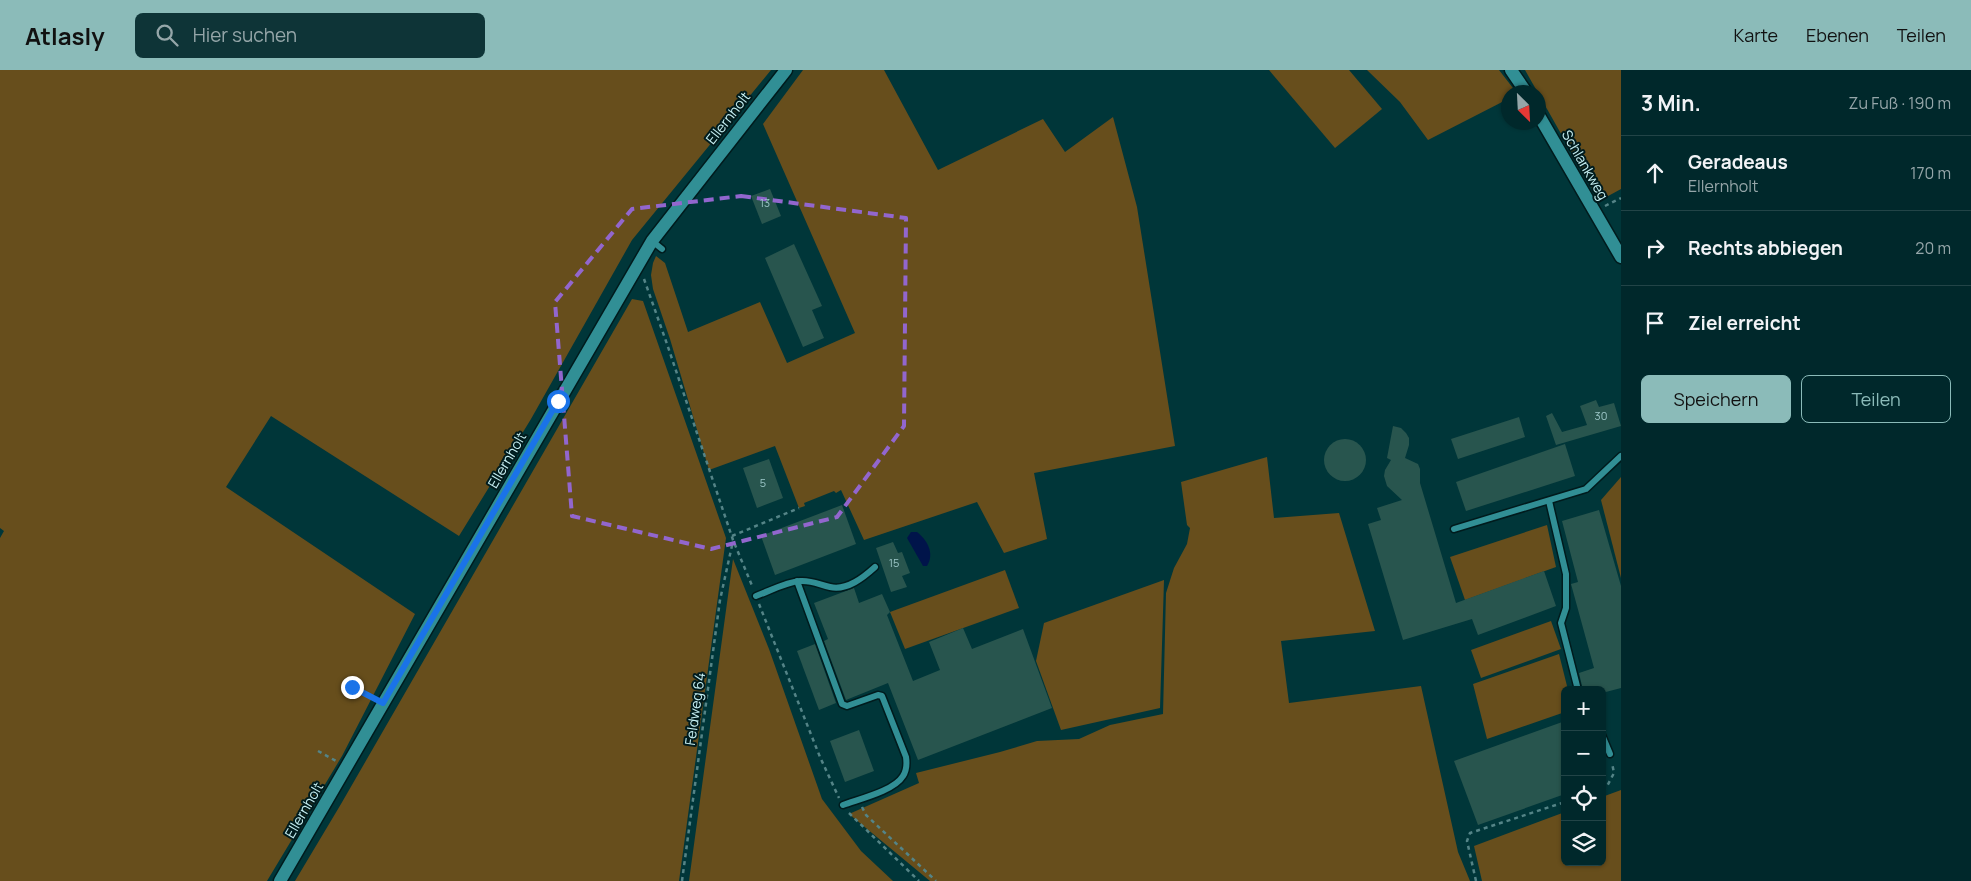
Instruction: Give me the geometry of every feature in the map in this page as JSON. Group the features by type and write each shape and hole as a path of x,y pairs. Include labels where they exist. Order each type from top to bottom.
{"street":[{"name":"Ellernholt","path":"280,881 383,703 657,245 786,70"},
{"path":"1512,70 1522,85"},
{"name":"Schlankweg","path":"1546,128 1621,257"}],"lane":[{"path":"1454,529 1586,489 1621,456"},
{"path":"1549,500 1566,574 1566,608 1561,623 1577,686"},
{"path":"756,596 797,581 817,582 831,587 839,587 863,579 875,567"},
{"path":"797,581 842,704 846,706 878,695 882,696 906,757 907,767 903,777 893,786 843,805"},
{"path":"1606,745 1610,754"}],"path":[{"path":"1595,211 1621,198"},
{"name":"Feldweg 64","path":"682,881 720,600 732,538 799,508"},
{"path":"352,687 383,703"},
{"path":"318,751 346,766"},
{"path":"1606,788 1614,773 1610,754"},
{"path":"857,800 866,815 936,881"},
{"path":"1476,881 1467,841 1470,833 1561,803"}],"highlighted area":[{"path":"741,196 906,218 904,426 837,517 711,549 572,516 555,302 632,209"}],"shaded area":[{"path":"0,70 771,70 632,240 531,419 459,536 271,416 226,487 415,614 342,756 267,881 0,881 0,538 4,531 0,528"},
{"path":"803,70 884,70 938,170 1043,119 1065,152 1113,117 1137,207 1175,446 1034,473 1047,539 1004,553 977,502 864,540 841,490 804,503 805,506 799,508 775,446 709,470 653,289 651,275 656,256 665,263 688,332 760,302 787,363 855,333 763,124"},
{"path":"1269,70 1349,70 1382,109 1335,148"},
{"path":"1367,70 1499,70 1511,85 1501,85 1501,103 1428,140 1400,102"},
{"path":"1525,70 1621,70 1621,189 1599,201 1546,107 1546,85 1533,85"},
{"path":"632,299 643,301 726,538 679,881 295,881 341,804"},
{"path":"1267,457 1274,518 1339,513 1375,631 1281,641 1289,703 1421,686 1458,852 1470,881 930,881 849,814 919,783 916,773 1037,741 1079,739 1110,725 1163,714 1166,593 1174,568 1187,544 1190,528 1187,525 1181,482"},
{"path":"1621,477 1621,578 1601,500"},
{"path":"1547,525 1556,567 1465,600 1450,557"},
{"path":"911,532 917,532 929,547 930,556 927,566 923,566 907,538"},
{"path":"733,559 769,649 822,799 861,851 893,881 689,881"},
{"path":"1005,570 1019,608 905,649 890,612"},
{"path":"1164,580 1160,708 1061,730 1036,661 1044,623"},
{"path":"1551,621 1561,649 1481,678 1471,650"},
{"path":"1559,654 1567,686 1561,686 1561,713 1487,739 1473,684"},
{"path":"1621,790 1621,881 1482,881 1474,846 1561,813 1561,866 1606,866 1606,796"}],"building":[{"path":"770,189 781,216 762,224 751,196"},
{"path":"794,244 822,306 812,310 824,338 803,347 765,258"},
{"path":"1596,400 1599,407 1614,403 1621,426 1556,445 1546,416 1552,413 1562,432 1587,425 1580,406"},
{"path":"1519,417 1525,437 1458,459 1451,439"},
{"path":"1393,426 1401,428 1409,438 1405,458 1418,464 1420,469 1420,483 1456,603 1544,571 1556,606 1478,635 1472,619 1403,640 1368,524 1381,520 1377,508 1402,500 1387,486 1384,476 1391,460 1387,458"},
{"path":"1349,439 1357,442 1363,448 1366,460 1363,472 1357,478 1341,481 1333,478 1327,472 1324,456 1327,448 1333,442"},
{"path":"1565,444 1575,476 1466,511 1456,482"},
{"path":"769,459 783,498 757,508 743,468"},
{"path":"842,505 856,544 775,575 761,536"},
{"path":"1599,510 1621,586 1621,688 1606,692 1606,686 1582,686 1579,673 1594,668 1571,584 1578,582 1562,521"},
{"path":"893,542 898,553 902,552 910,573 902,576 907,587 891,592 876,548"},
{"path":"854,588 859,603 882,594 890,612 887,615 913,681 940,670 929,642 963,628 972,649 1023,629 1052,708 918,760 888,683 846,700 824,641 828,639 814,603"},
{"path":"815,644 836,703 819,710 797,651"},
{"path":"1561,722 1561,795 1478,825 1454,761"},
{"path":"859,730 874,771 845,782 830,741"}],"route":[{"path":"352,687 383,703 558,401"}]}
